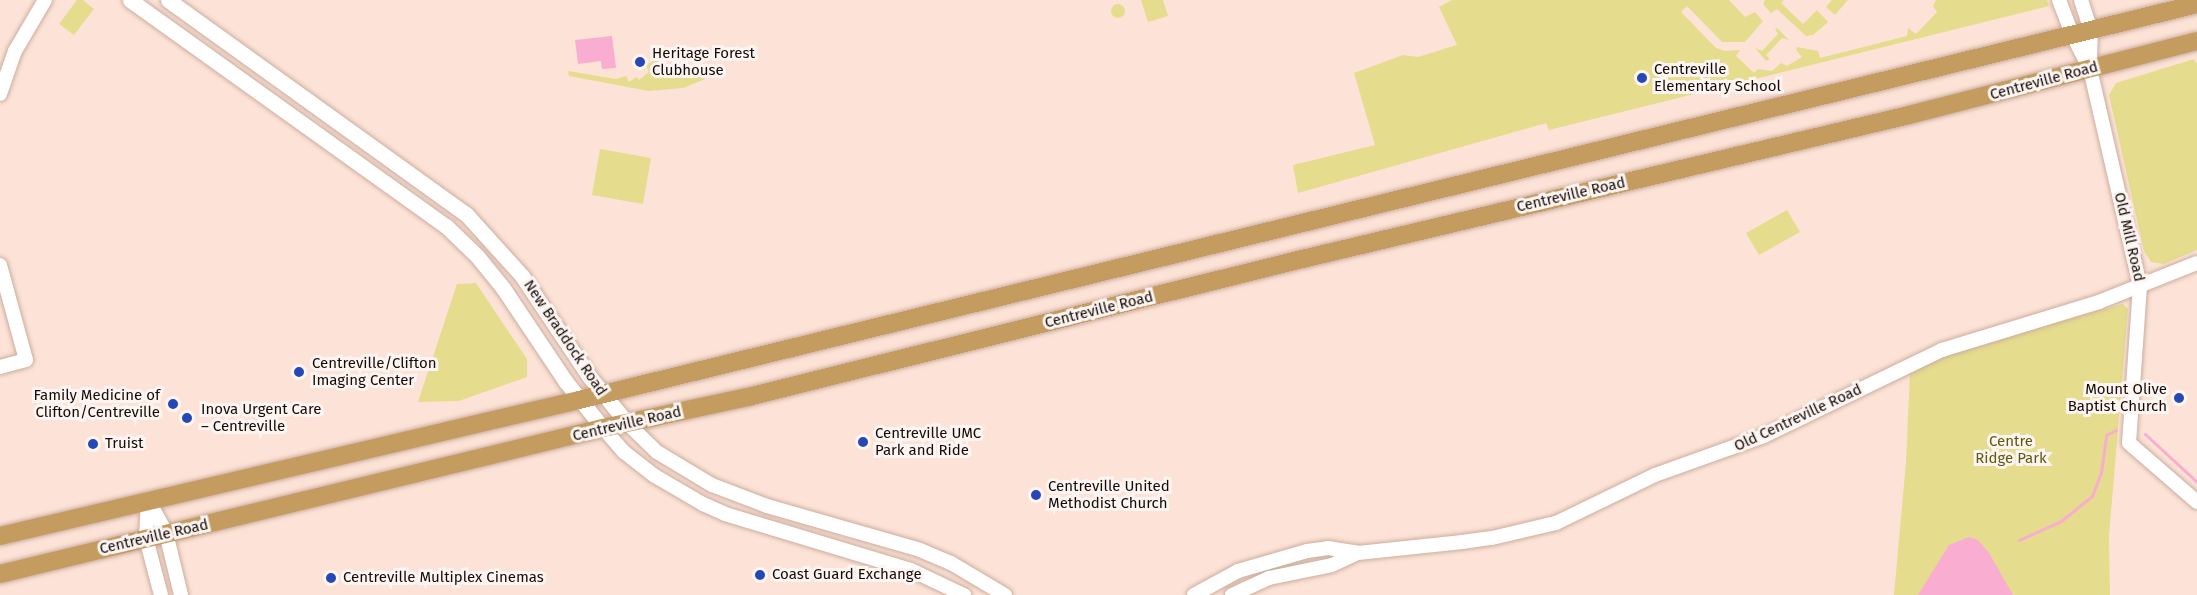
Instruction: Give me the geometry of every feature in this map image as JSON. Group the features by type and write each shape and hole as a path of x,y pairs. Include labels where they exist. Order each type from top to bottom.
{"highway":[{"path":"0,536 579,400 2197,4"},
{"name":"Centreville Road","path":"0,574 603,428 780,389 1085,312 1909,115 2197,41"}],"main road":[{"name":"New Braddock Road","path":"130,0 446,225 477,255 503,288 579,400 603,428"},
{"name":"New Braddock Road","path":"168,0 466,214 522,276 602,394 627,423"}],"street":[{"path":"0,94 15,51 45,0"},
{"path":"2059,0 2073,36 2090,69"},
{"path":"2081,0 2091,31 2090,69"},
{"name":"Old Mill Road","path":"2090,69 2140,286 2129,443 2197,502"},
{"name":"Old Centreville Road","path":"1358,553 1492,538 1556,523 1655,475 1764,436 1942,350 2099,302 2197,263"},
{"path":"0,265 26,360 0,367"},
{"name":"New Braddock Road","path":"627,423 657,452 712,486 767,506 920,550 951,563 1005,595"},
{"name":"New Braddock Road","path":"603,428 624,452 655,476 703,504 735,517 911,570 963,595"},
{"path":"148,500 166,533 181,595"},
{"path":"148,500 146,538 161,595"},
{"path":"1194,595 1238,572 1312,550 1328,548 1358,553"},
{"path":"1232,595 1269,578 1332,564 1358,553"}],"green space":[{"path":"77,0 83,0 94,9 74,35 59,24"},
{"path":"1141,0 1163,0 1168,16 1148,22"},
{"path":"1452,0 1729,0 1745,17 1755,12 1763,21 1745,42 1722,42 1687,6 1681,12 1716,48 1725,51 1740,50 1736,56 1754,73 1758,69 1772,71 1781,63 1787,66 1802,57 1796,50 1797,47 1818,51 1820,58 1907,36 1908,28 1916,34 1937,12 1933,6 1936,0 2047,0 2049,6 1549,130 1546,123 1298,193 1293,165 1375,145 1354,73 1403,55 1418,57 1457,45 1439,7"},
{"path":"1765,0 1784,0 1781,3 1803,24 1817,10 1828,22 1813,35 1806,36 1777,9 1771,13 1763,4"},
{"path":"1832,0 1848,0 1835,15 1826,7"},
{"path":"1118,4 1123,6 1125,11 1123,16 1118,18 1113,16 1111,11 1113,6"},
{"path":"1777,28 1789,40 1782,38 1766,55 1770,59 1766,61 1755,48 1762,51 1778,34 1775,29"},
{"path":"657,59 669,69 680,70 702,64 708,70 709,75 683,88 649,91 569,76 568,71 616,79 626,76 629,82 637,77 639,80 649,72 646,65"},
{"path":"2194,59 2197,64 2197,250 2164,264 2151,262 2144,251 2109,95 2116,83"},
{"path":"600,149 651,158 643,204 592,195"},
{"path":"1787,210 1800,232 1759,255 1746,233"},
{"path":"476,283 527,359 527,377 459,401 418,402 457,284"},
{"name":"Centre Ridge Park","path":"2123,304 2128,309 2109,536 2110,595 1894,595 1906,462 1910,371 1957,350"}],"shaded area":[{"path":"612,36 616,68 602,69 601,61 578,64 575,40"},
{"path":"1969,537 1978,540 1989,553 2013,595 1918,595 1949,545"}],"waterway":[{"path":"2019,540 2061,521 2092,496 2101,472 2106,435 2116,430"},
{"path":"2145,434 2197,482"}],"place":[{"name":"Heritage Forest Clubhouse","path":"640,62"},
{"name":"Centreville Elementary School","path":"1642,78"},
{"name":"Centreville/Clifton Imaging Center","path":"299,372"},
{"name":"Mount Olive Baptist Church","path":"2179,398"},
{"name":"Family Medicine of Clifton/Centreville","path":"173,404"},
{"name":"Inova Urgent Care – Centreville","path":"187,418"},
{"name":"Centreville UMC Park and Ride","path":"863,442"},
{"name":"Truist","path":"93,444"},
{"name":"Centreville United Methodist Church","path":"1036,495"},
{"name":"Coast Guard Exchange","path":"760,575"},
{"name":"Centreville Multiplex Cinemas","path":"331,578"}]}
